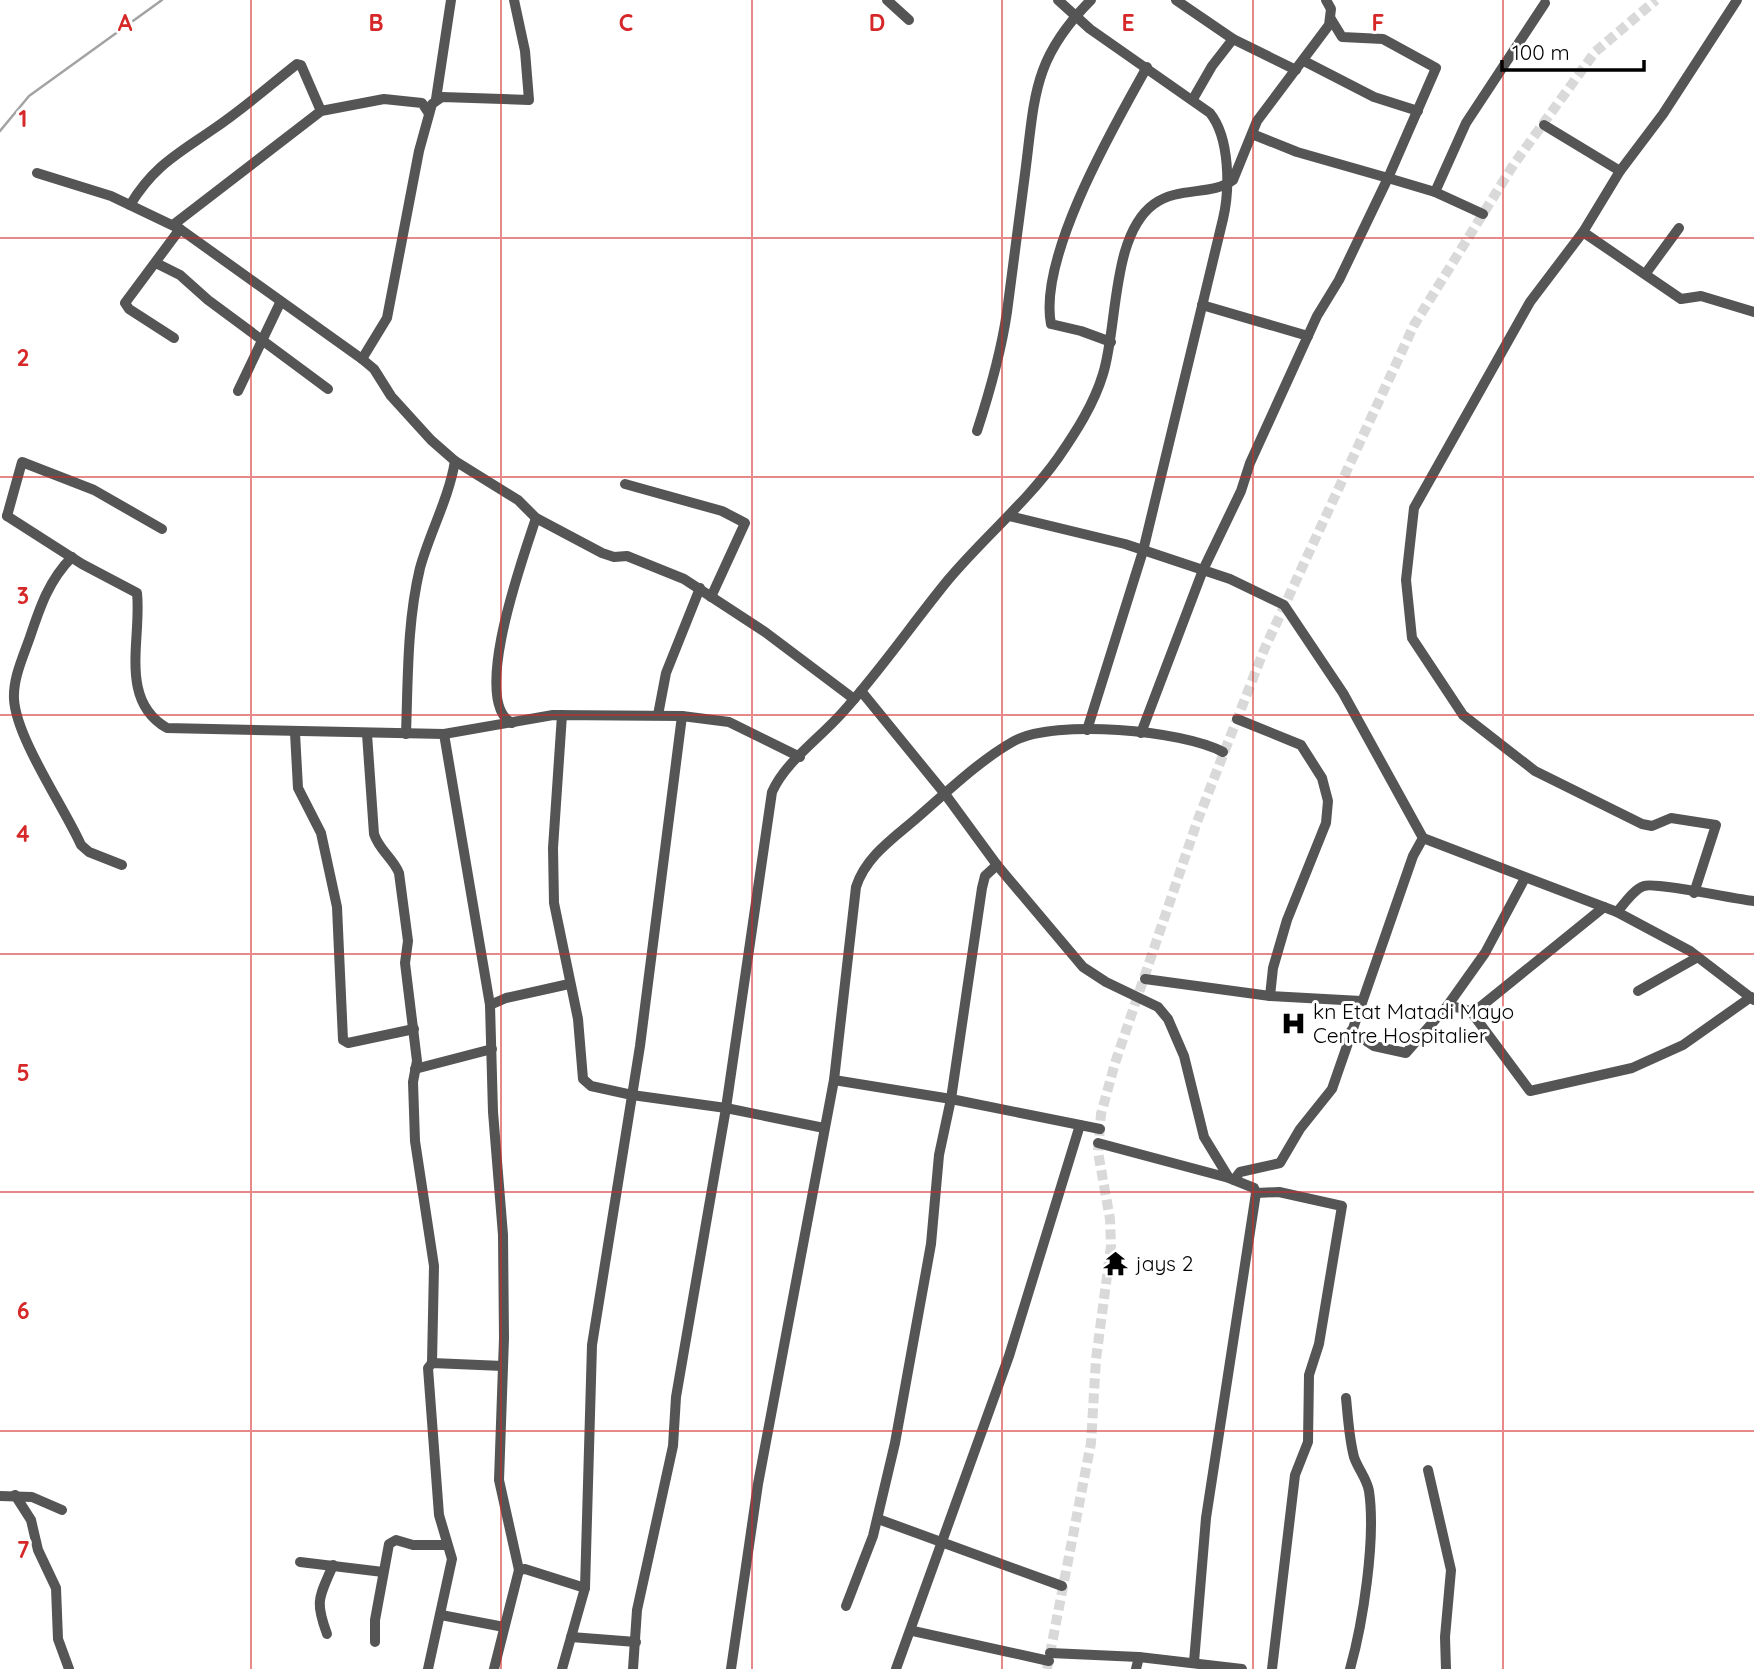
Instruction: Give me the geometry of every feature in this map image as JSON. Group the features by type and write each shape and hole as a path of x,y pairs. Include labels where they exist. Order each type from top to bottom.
{"street":[{"path":"362,359 387,318 428,112 436,99 451,0"},
{"path":"436,99 529,100 525,51 514,0"},
{"path":"887,0 909,20"},
{"path":"1058,0 1075,16 1193,99 1217,121 1226,186 1226,207 1143,551 1087,730"},
{"path":"977,431 998,362 1007,313 1033,96 1054,47 1075,16 1091,0"},
{"path":"1176,0 1233,39 1296,70"},
{"path":"633,1669 637,1610 673,1446 679,1375 726,1108 769,806 780,778 858,695 949,579 1034,488 1077,427 1095,397 1111,342 1126,251 1139,219 1154,204 1170,195 1226,186 1239,170 1258,121 1326,31 1331,19 1331,9 1326,0"},
{"path":"1694,893 1716,825 1671,818 1652,826 1642,824 1535,771 1463,715 1412,638 1407,613 1406,580 1414,508 1522,314 1583,232 1620,171 1663,114 1737,0"},
{"path":"1435,192 1466,123 1545,3"},
{"path":"1141,733 1203,570 1235,507 1250,463 1308,336 1339,280 1436,74 1434,65 1383,39 1342,37 1331,19"},
{"path":"1193,99 1212,66 1233,39"},
{"path":"1304,61 1374,97 1418,111"},
{"path":"130,205 144,183 169,157 211,131 297,64 301,65 321,111"},
{"path":"1111,342 1051,324 1053,288 1063,243 1085,182 1147,67"},
{"path":"174,338 129,309 125,303 156,263 176,227 321,111 391,98 422,103 428,112"},
{"path":"1544,125 1620,171"},
{"path":"1252,134 1297,152 1435,192 1483,214"},
{"path":"37,173 80,185 176,227 362,359 374,369 391,396 455,461 518,500 536,518 602,553 614,557 627,556 699,589 858,695 946,794 998,865 1083,967 1106,982 1158,1007 1168,1019 1184,1056 1203,1138 1231,1179"},
{"path":"1646,273 1679,228"},
{"path":"1583,232 1681,299 1701,296 1754,312"},
{"path":"156,263 180,275 208,300 263,338 328,389"},
{"path":"238,391 280,303"},
{"path":"1202,305 1308,336"},
{"path":"406,734 415,596 424,557 452,480 455,461"},
{"path":"162,529 94,490 22,462 4,517 138,594 135,637 137,683 152,718 167,728 295,733 444,734 562,715 682,716 729,722 800,757"},
{"path":"625,484 722,510 746,523 711,597"},
{"path":"1009,516 1087,533 1203,570 1253,588 1284,605 1342,693 1423,838 1617,912 1698,957 1752,999 1683,1045 1632,1068 1530,1091 1472,1013 1448,1005"},
{"path":"512,723 503,718 496,705 497,659 536,518"},
{"path":"72,557 51,584 37,612 16,682 15,706 42,771 81,845 89,852 122,865"},
{"path":"659,715 666,673 699,589"},
{"path":"562,715 553,879 556,926 578,1019 583,1079 591,1086 632,1095 726,1108 824,1128"},
{"path":"562,1669 585,1588 592,1345 632,1095 682,716"},
{"path":"1237,719 1301,745 1322,778 1328,802 1326,823 1287,920 1273,968 1270,996"},
{"path":"730,1669 758,1484 834,1080 859,878 870,859 946,794 1015,741 1051,730 1087,730 1176,737 1223,752"},
{"path":"295,733 298,788 321,833 337,907 343,1040 348,1043 414,1029"},
{"path":"367,734 374,834 381,849 395,863 408,941 405,962 414,1029 415,1141 434,1266 432,1363 428,1367 429,1408 439,1515 445,1545 452,1559 428,1669"},
{"path":"444,734 489,1005 493,1112 503,1235 503,1366 499,1480 519,1570 494,1669"},
{"path":"1231,1179 1240,1172 1280,1163 1300,1129 1328,1096 1413,856 1423,838"},
{"path":"846,1606 878,1519 928,1268 939,1155 951,1099 985,876 998,865"},
{"path":"1351,1031 1374,1046 1406,1053 1448,1005 1485,953 1525,878"},
{"path":"1617,912 1642,886 1655,884 1694,893 1754,901"},
{"path":"1472,1013 1604,907"},
{"path":"1637,991 1698,957"},
{"path":"1145,979 1270,996 1362,1001"},
{"path":"489,1005 506,998 569,984"},
{"path":"415,1069 492,1049"},
{"path":"834,1080 951,1099 1100,1129"},
{"path":"896,1669 913,1630 1009,1356 1080,1125"},
{"path":"1098,1143 1231,1179 1254,1188 1256,1194 1206,1518 1194,1662"},
{"path":"1256,1194 1279,1192 1342,1206 1319,1344 1309,1375 1308,1442 1296,1475 1272,1669"},
{"path":"432,1363 503,1366"},
{"path":"1346,1398 1351,1444 1357,1466 1367,1482 1370,1503 1366,1581 1359,1636 1350,1669"},
{"path":"1428,1470 1451,1570 1446,1619 1446,1669"},
{"path":"15,1495 31,1520 38,1550 56,1588 58,1639 69,1669"},
{"path":"0,1496 32,1497 62,1510"},
{"path":"878,1519 1062,1586"},
{"path":"374,1642 383,1572 392,1542 445,1545"},
{"path":"300,1562 383,1572"},
{"path":"327,1634 319,1606 324,1578 332,1565"},
{"path":"519,1570 525,1569 585,1588"},
{"path":"441,1615 505,1627"},
{"path":"913,1630 1050,1657 1139,1657 1242,1669"},
{"path":"571,1637 636,1642"},
{"path":"1136,1669 1139,1657"}],"waterway":[{"path":"0,131 29,96 162,0"}],"tunnel":[{"path":"1047,1669 1091,1443 1096,1359 1111,1246 1110,1219 1098,1152 1101,1114 1115,1063 1197,822 1264,650 1414,325 1514,164 1595,52 1656,0"}],"place":[{"name":"kn Etat Matadi Mayo Centre Hospitalier","path":"1293,1024"},
{"name":"jays 2","path":"1116,1264"}]}
